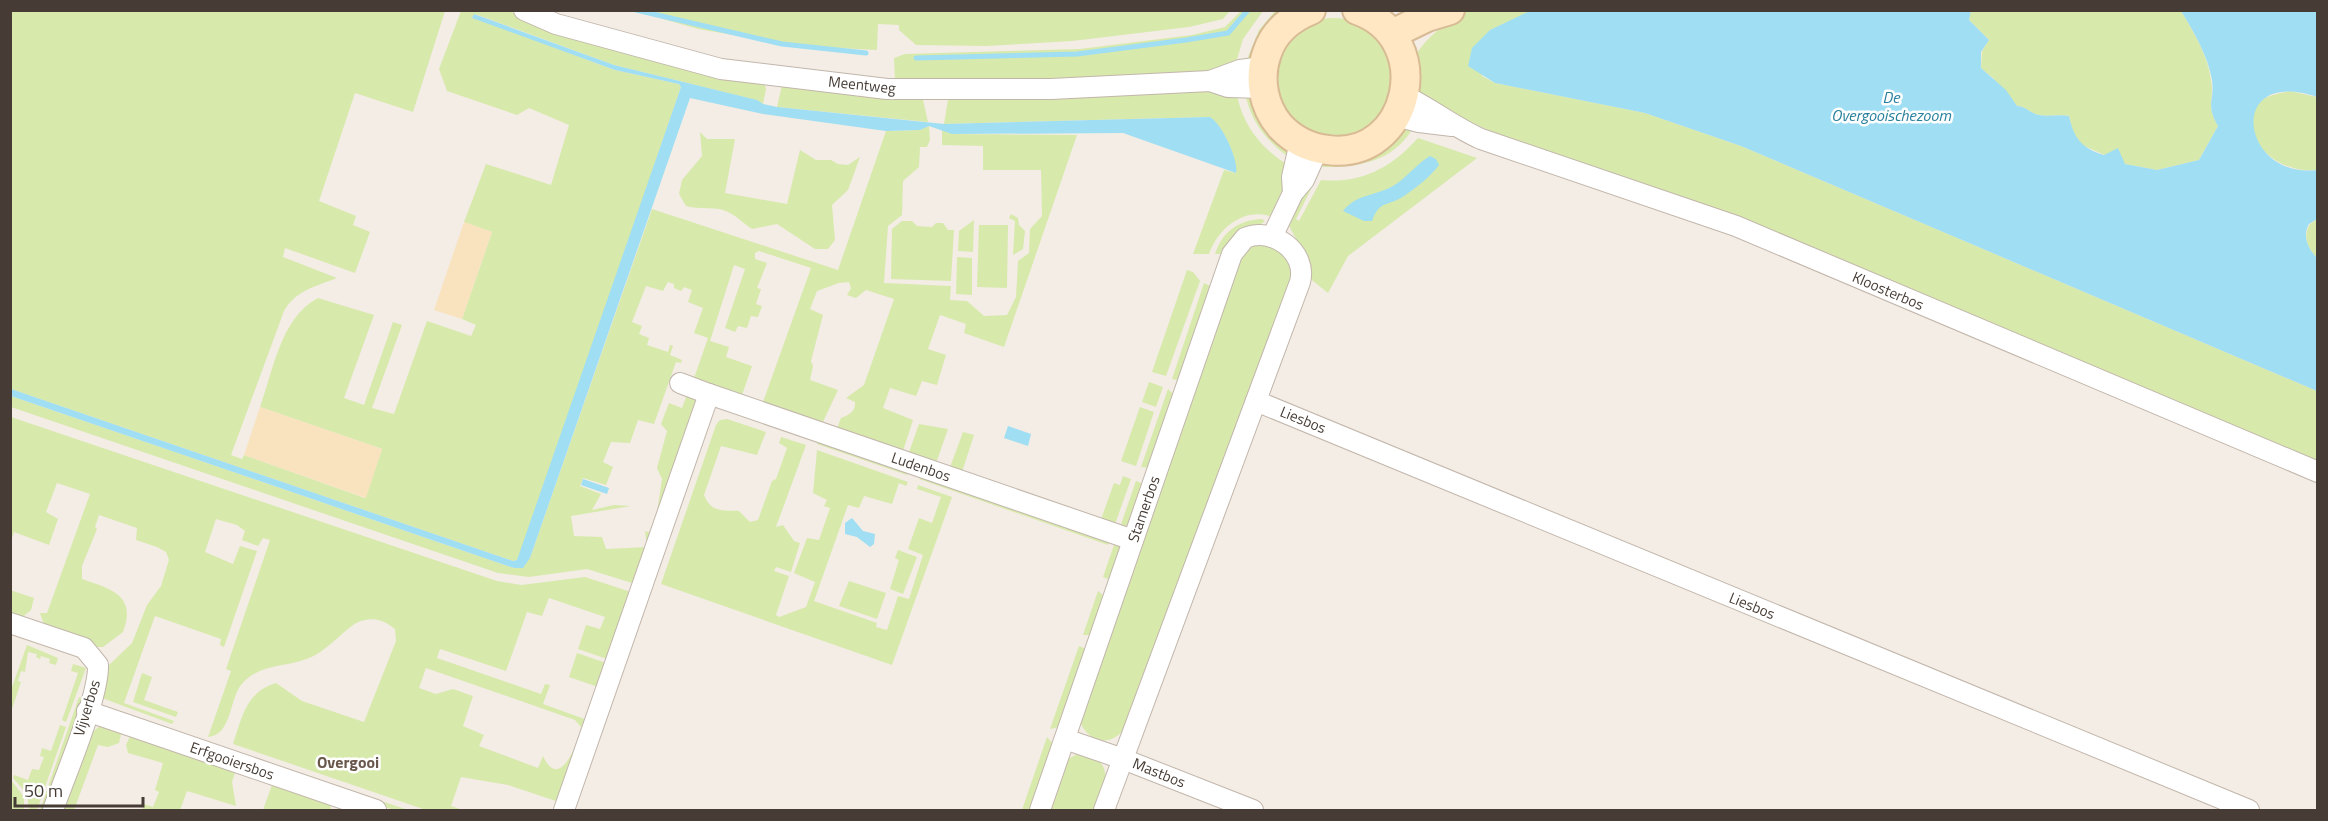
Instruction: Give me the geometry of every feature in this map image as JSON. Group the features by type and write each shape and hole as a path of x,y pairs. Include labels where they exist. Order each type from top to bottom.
{"street":[{"name":"Meentweg","path":"524,10 556,24 721,69 887,89 1051,89 1210,81 1228,73 1263,77"},
{"path":"1311,10 1287,24 1276,36 1263,77 1275,120 1286,132 1309,145 1340,150 1362,145 1376,138 1400,106 1407,73 1396,42 1380,22 1358,10"},
{"path":"1396,42 1427,17 1448,12"},
{"name":"Kloosterbos","path":"1400,106 1439,113 1452,126 1512,150 1736,226 2318,472"},
{"path":"1104,810 1302,276 1297,255 1272,237 1293,193 1292,177 1309,145"},
{"name":"Stamerbos","path":"1040,810 1235,248 1252,235 1272,237"},
{"name":"Ludenbos","path":"680,383 1133,540"},
{"path":"564,810 709,394"},
{"name":"Liesbos","path":"1256,401 2249,810"},
{"name":"Vijverbos","path":"10,623 76,645 90,653 98,665 87,711 53,810"},
{"name":"Erfgooiersbos","path":"87,711 376,810"},
{"name":"Mastbos","path":"1065,738 1253,810"}],"green space":[{"path":"1971,10 2181,11 2207,62 2212,87 2211,107 2218,126 2199,160 2157,170 2125,164 2082,145 2074,137 2069,116 2039,115 2017,106 1993,78 1981,68 1982,51 1989,40 1969,20"},
{"path":"11,11 445,11 413,112 355,93 319,201 356,216 353,225 370,232 355,273 285,248 283,257 337,278 300,294 284,311 231,455 242,459 244,455 365,498 382,449 260,407 274,362 287,331 305,307 318,298 374,315 344,398 364,405 393,322 402,325 372,408 394,414 427,321 471,336 476,325 462,319 492,232 464,222 486,164 551,185 569,125 529,108 517,115 447,91 439,69 461,11 509,11 551,28 764,82 766,89 763,104 756,100 614,65 475,14 472,17 615,70 679,84 681,87 521,555 513,561 11,389"},
{"path":"635,11 1230,11 1223,19 1189,27 1072,41 986,46 916,45 899,30 899,25 878,24 877,50 797,46 698,29"},
{"path":"1241,11 1263,11 1243,39 1235,66 1225,70 1078,80 895,81 894,58 905,54 1080,49 1192,35 1225,27"},
{"path":"1275,11 1297,11 1261,53 1245,64 1259,30"},
{"path":"1466,11 1532,11 1490,30 1482,76 1495,83 1645,113 1741,146 2317,391 2317,465 1540,154 1434,105 1418,93 1411,79 1411,66 1417,53 1439,29"},
{"path":"1334,18 1357,23 1376,35 1388,54 1393,77 1388,100 1376,119 1357,131 1334,136 1311,131 1292,119 1280,100 1275,77 1280,54 1292,35 1311,23"},
{"path":"782,85 846,94 923,100 928,122 777,107"},
{"path":"1180,89 1232,92 1237,95 1244,117 1255,136 1270,152 1288,165 1282,191 1270,216 1250,215 1232,223 1218,236 1209,254 1193,254 1224,170 1236,173 1234,157 1228,142 1210,117 944,124 948,100 1002,100"},
{"path":"2290,91 2317,97 2317,170 2294,168 2273,158 2264,151 2254,131 2254,112 2259,102 2270,96"},
{"path":"1245,92 1252,95 1284,139 1290,158 1261,130 1247,103"},
{"path":"929,126 930,140 927,147 920,147 919,167 903,181 902,215 888,226 884,283 951,286 950,300 967,301 984,316 1007,315 1016,297 1018,261 1029,253 1030,229 1042,216 1041,170 983,170 983,146 942,145 942,128 953,134 1077,135 1004,347 964,333 966,324 940,315 928,349 946,355 937,385 922,381 916,396 890,388 883,408 913,420 902,454 836,431 841,418 851,413 854,408 855,402 846,398 864,385 894,299 866,290 856,298 847,295 851,288 849,282 817,291 810,309 823,315 811,361 813,366 810,380 838,390 821,426 763,402 811,268 759,251 755,253 755,259 767,263 757,288 761,289 756,304 762,306 758,317 751,316 747,328 738,326 735,332 725,328 745,269 734,265 710,341 729,347 726,357 752,366 741,398 693,381 708,338 694,333 703,308 688,302 692,290 684,287 681,291 668,282 663,291 646,286 632,322 642,326 639,334 649,338 647,345 668,352 670,345 673,346 670,355 682,360 681,363 676,362 654,424 638,420 630,443 611,442 603,462 613,467 606,485 583,478 580,486 601,494 592,510 614,505 631,506 571,516 574,536 602,537 606,549 647,547 645,531 654,534 636,580 632,583 587,569 529,577 498,573 11,407 11,396 514,568 530,558 652,209 838,270 886,131 920,130"},
{"path":"1407,129 1411,131 1394,150 1372,161 1347,166 1322,167 1328,160"},
{"path":"700,132 707,139 735,139 725,193 787,204 800,150 816,160 831,160 838,164 848,165 860,157 848,190 832,205 835,240 828,249 815,249 777,224 752,229 724,210 686,206 679,194 682,180 702,156"},
{"path":"1418,138 1477,158 1348,256 1328,293 1308,277 1300,246 1289,226 1310,176 1318,175 1296,219 1299,221 1321,180 1350,179 1375,171 1398,157"},
{"path":"1011,214 1018,218 1019,225 1025,231 1023,249 1013,255 1015,221 1009,218"},
{"path":"1262,219 1265,221 1223,254 1215,254 1222,239 1232,229 1246,222"},
{"path":"2317,219 2317,258 2311,251 2306,233 2310,224"},
{"path":"974,220 973,252 958,251 959,231"},
{"path":"902,221 912,221 917,226 932,227 936,223 943,223 948,230 954,230 951,281 891,279 892,229"},
{"path":"979,225 1008,225 1007,288 977,287"},
{"path":"1267,244 1284,254 1294,273 1127,725 1116,737 1109,740 1096,739 1084,730 1080,722 1238,256 1246,245"},
{"path":"957,257 972,258 972,295 956,294"},
{"path":"1187,270 1193,272 1200,281 1166,376 1152,372"},
{"path":"1204,283 1210,286 1212,291 1178,380 1172,379"},
{"path":"1149,382 1163,387 1156,407 1142,402"},
{"path":"1168,389 1176,397 1150,468 1141,467"},
{"path":"688,392 698,404 656,519 662,479 657,468 667,431 661,424 669,403 682,408"},
{"path":"1140,407 1154,412 1136,466 1121,461"},
{"path":"11,417 497,581 521,585 585,577 628,591 632,596 610,660 578,649 586,625 600,629 605,617 549,598 542,616 527,612 506,671 440,649 437,658 541,694 545,684 550,685 543,704 590,721 586,735 580,733 581,727 575,720 426,668 419,688 436,694 453,689 473,696 463,726 484,735 479,746 538,768 543,756 548,765 553,769 558,769 567,761 577,742 582,744 562,803 508,785 461,777 451,806 463,810 426,810 233,744 243,715 252,699 266,687 276,683 302,701 364,722 396,641 395,629 379,620 371,619 356,623 324,650 309,658 264,669 248,678 237,691 222,730 208,737 231,671 226,669 270,540 263,538 258,546 242,540 245,531 237,525 216,519 205,552 233,564 240,546 257,551 224,647 220,645 221,639 155,616 124,703 174,721 172,724 102,698 107,667 132,643 147,605 161,586 169,560 166,552 136,540 137,528 99,515 95,527 97,529 82,566 82,579 103,586 119,595 127,610 123,632 103,647 95,647 46,630 40,613 47,613 90,494 57,483 46,512 58,519 49,545 14,532 11,541"},
{"path":"727,419 766,432 757,455 721,446 704,495 714,508 739,511 750,522 758,520 772,481 776,479 787,448 779,443 781,437 806,445 776,527 783,525 794,541 800,543 791,572 776,567 774,571 789,576 776,615 779,617 806,607 815,582 794,573 807,538 819,540 830,508 824,506 827,500 813,493 817,450 908,482 906,486 899,483 892,504 864,496 859,508 848,505 814,601 877,623 876,627 887,630 898,596 909,599 923,555 908,549 919,518 932,523 941,497 917,489 918,485 952,497 892,665 661,584 716,425 720,420"},
{"path":"919,424 948,429 935,466 908,455"},
{"path":"963,432 974,435 961,475 949,470"},
{"path":"819,441 908,472 907,475 817,444"},
{"path":"923,475 1110,540 1108,545 919,479"},
{"path":"1123,476 1131,479 1114,527 1100,522 1114,483 1120,485"},
{"path":"1136,481 1143,484 1129,528 1119,530"},
{"path":"1115,542 1121,549 1112,577 1108,579 1103,577"},
{"path":"898,550 917,557 903,594 890,589 899,560 895,558"},
{"path":"849,581 886,593 877,619 839,606"},
{"path":"10,590 34,598 31,610 19,620 11,617"},
{"path":"1098,591 1104,596 1093,635 1083,635"},
{"path":"27,645 58,658 56,665 49,663 50,659 41,656 40,659 36,657 37,654 28,652 25,672 21,671 18,681 21,682 11,712 11,690"},
{"path":"1079,646 1086,649 1059,727 1050,729"},
{"path":"577,653 609,664 601,688 569,677"},
{"path":"73,664 86,668 66,722 62,720 78,673 71,671"},
{"path":"142,673 152,677 144,700 178,712 176,717 133,702"},
{"path":"79,697 84,699 45,810 40,810"},
{"path":"60,725 66,727 37,810 29,810 27,794 13,778 14,775 28,780 32,769 39,770 44,757 40,756 42,748 51,751"},
{"path":"101,725 122,730 119,743 108,747 98,745 74,810 62,810 88,736"},
{"path":"131,734 236,769 232,782 236,806 187,791 180,810 142,810 144,804 153,807 159,792 155,790 163,763 128,753 126,745"},
{"path":"1047,737 1053,744 1032,810 1022,810"},
{"path":"1079,753 1096,757 1106,776 1097,810 1046,810 1063,762"},
{"path":"287,769 408,810 394,810 287,774"},
{"path":"11,780 24,797 24,810 11,810"},
{"path":"273,782 330,800 331,810 263,810"}],"sand":[{"path":"464,222 492,232 462,319 434,310"},
{"path":"260,407 382,449 366,498 244,455"}],"water":[{"name":"De Overgooischezoom","path":"1532,10 1971,11 1969,20 1989,40 1981,52 1981,68 2006,90 2017,106 2039,115 2069,116 2076,136 2090,149 2104,155 2118,148 2125,164 2157,170 2199,160 2218,126 2211,107 2213,87 2207,62 2181,11 2317,11 2317,97 2287,92 2267,97 2256,109 2254,125 2259,143 2272,158 2291,168 2317,170 2317,219 2309,224 2306,238 2311,251 2317,258 2317,391 1741,146 1645,113 1495,83 1468,66 1472,48 1490,30"},
{"path":"474,14 614,65 777,107 944,124 1210,117 1220,127 1229,143 1235,160 1236,173 1123,133 952,134 929,126 920,130 886,131 763,114 690,98 530,558 523,568 514,568 11,396 11,389 513,561 517,560 681,87 679,84 615,70 472,18"},
{"path":"1430,156 1436,159 1439,165 1423,182 1404,196 1381,206 1372,221 1364,221 1343,211 1360,198 1393,186"},
{"path":"1008,426 1031,434 1028,446 1004,438"},
{"path":"583,479 609,488 607,494 581,485"},
{"path":"852,518 863,531 875,534 874,544 870,547 857,537 845,534 845,523"}],"waterway":[{"path":"636,10 782,44 866,53"},
{"path":"916,58 1077,54 1186,40 1228,33 1248,10"}],"district":[{"name":"Overgooi","path":"348,762"}]}
